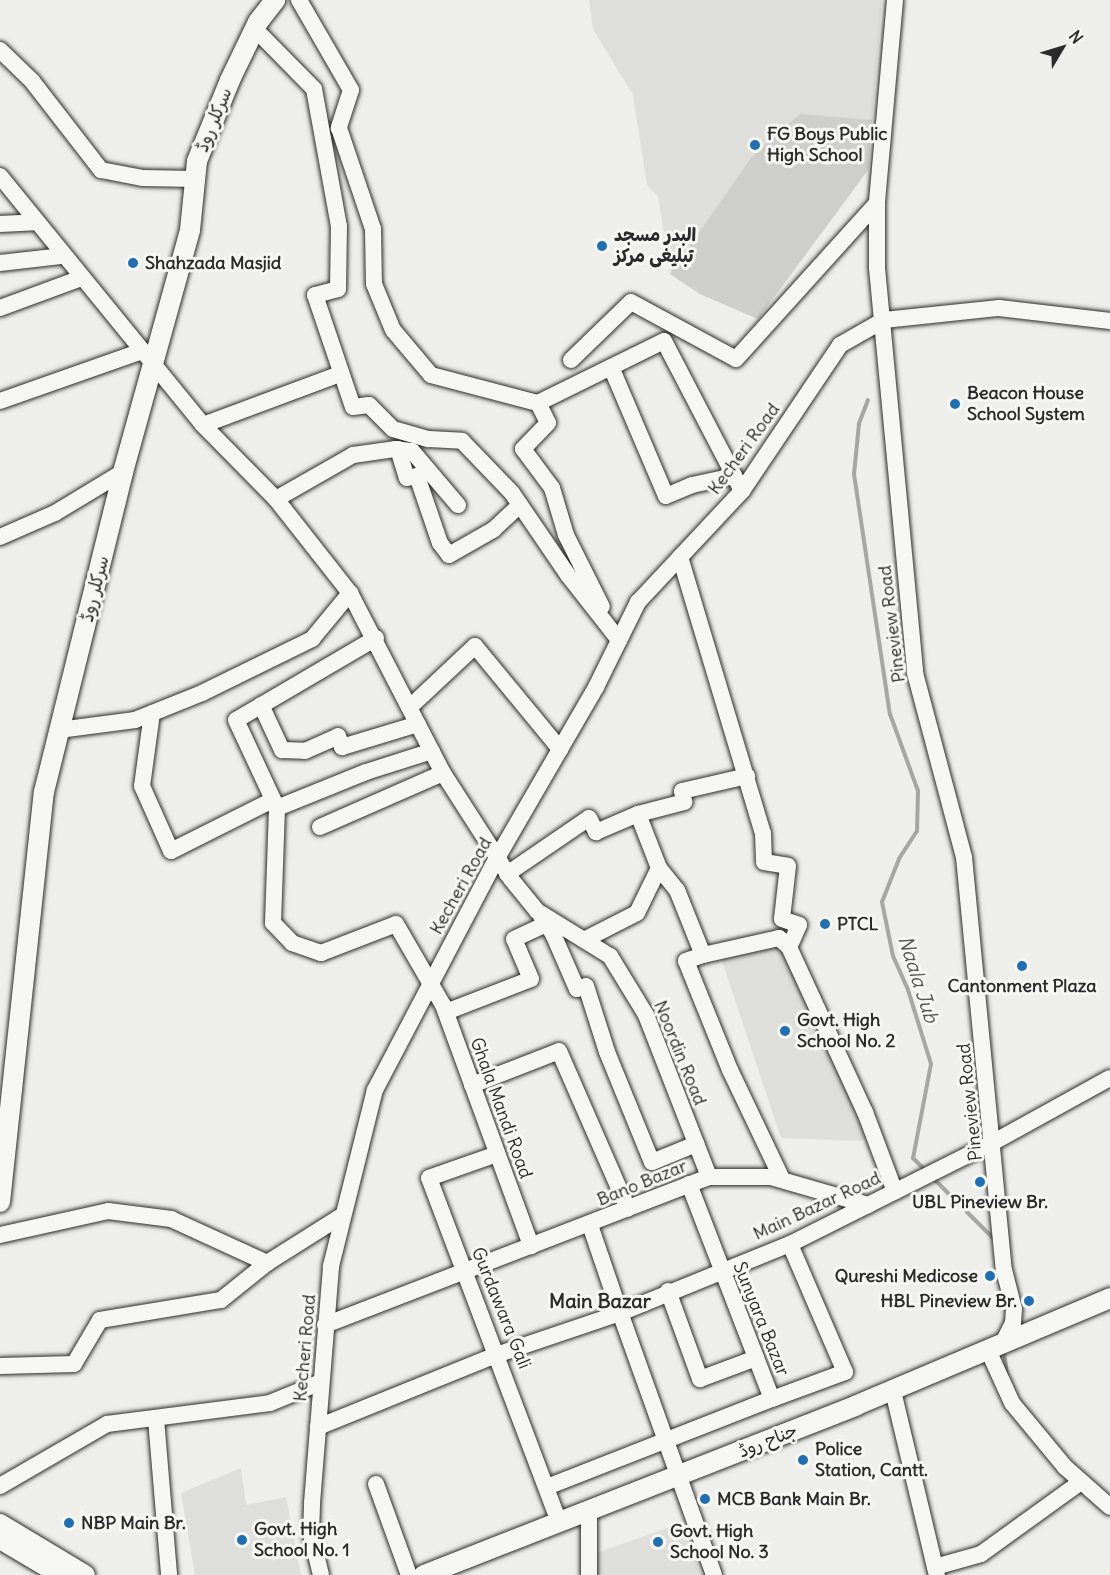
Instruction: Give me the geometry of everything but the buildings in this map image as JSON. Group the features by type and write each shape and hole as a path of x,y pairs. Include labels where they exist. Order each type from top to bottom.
{"main road":[{"name":"سرکلر روڈ","path":"0,1202 44,792 123,472 147,357 190,230 195,179 201,151 255,28 275,0"},
{"name":"جناح روڈ","path":"424,1575 893,1391 1110,1298"},
{"path":"0,1524 85,1575"},
{"path":"0,1539 61,1575"}],"street":[{"path":"299,0 351,90 339,128 373,228 374,284 393,330 431,375 538,403 611,367 664,341 738,483 692,485 666,496 611,367"},
{"name":"Pineview Road","path":"895,0 877,203 877,268 884,320 915,673 960,834 994,1142 1004,1270 1014,1309"},
{"path":"255,28 314,89 339,226 338,289 315,295 353,407 369,405 393,429 429,439 462,441 520,506 568,575 620,640"},
{"path":"0,50 32,81 101,170 143,178 195,179"},
{"name":"Noordin Road","path":"0,176 61,256 203,425 276,500 350,593 376,638 442,773 507,874 542,917 610,956 646,1015 710,1177"},
{"path":"571,360 631,302 736,359 877,203"},
{"path":"0,224 35,222"},
{"path":"0,263 61,256"},
{"path":"0,308 81,278"},
{"path":"884,320 999,308 1110,321"},
{"name":"Kecheri Road","path":"321,1575 311,1534 325,1325 343,1215 375,1090 497,858 560,749 620,640 638,602 680,557 840,345 884,320"},
{"path":"0,401 147,357"},
{"path":"203,425 340,374"},
{"path":"538,403 549,423 523,449 552,488 566,536 620,640"},
{"path":"398,449 407,478 417,476 440,543 449,555 493,530 520,506"},
{"path":"276,500 353,455 398,449 412,451 458,505"},
{"path":"0,537 55,513 123,472"},
{"path":"680,557 763,833 764,862 788,866 782,919 799,925 789,946"},
{"path":"59,730 135,720 202,693 312,639 350,593"},
{"path":"275,804 236,720 376,638"},
{"path":"410,707 475,645 560,749"},
{"path":"261,705 282,750 305,751 338,736 342,747 418,724"},
{"path":"152,713 142,786 171,851 275,804 432,751"},
{"path":"320,827 442,773"},
{"path":"507,874 589,818 596,832 638,814 684,802 682,791 747,776"},
{"name":"Ghala Mandi Road","path":"275,804 273,923 292,943 321,953 396,924 429,986 446,1012 531,1246"},
{"path":"638,814 659,868 676,891 703,955"},
{"path":"584,940 637,913 659,868"},
{"path":"446,1012 531,979 514,939 542,917 577,990 586,986 607,1052 652,1161 696,1144"},
{"path":"782,1179 730,1070 686,961 779,938 789,946 865,1112 895,1192"},
{"path":"472,1085 559,1051 628,1209"},
{"name":"Main Bazar Road","path":"318,1427 499,1354 620,1313 719,1270 790,1244 994,1142 1110,1078"},
{"name":"Gurdawara Gali","path":"497,1154 429,1178 499,1354 559,1522"},
{"path":"710,1177 782,1179 868,1205"},
{"name":"Bano Bazar","path":"325,1325 710,1177"},
{"name":"Sunyara Bazar","path":"689,1184 719,1270 772,1399 845,1372 790,1244"},
{"path":"0,1235 108,1211 171,1219 267,1263"},
{"path":"0,1366 74,1364 100,1320 221,1300 267,1263 343,1215"},
{"path":"590,1225 714,1575"},
{"path":"668,1292 700,1379 756,1358"},
{"path":"1014,1309 1022,1318 1041,1327"},
{"path":"1014,1309 1013,1323 995,1346 1012,1403 1081,1482 1110,1507"},
{"path":"0,1486 107,1424 270,1403 321,1382"},
{"path":"893,1391 936,1571 981,1554 1081,1482"},
{"path":"547,1487 772,1399"},
{"path":"156,1419 169,1575"},
{"path":"376,1484 409,1575"},
{"path":"589,1510 589,1575"}],"shaded area":[{"name":"FG Boys Public High School","path":"589,0 882,0 868,170 758,319 700,294 670,274 658,196 647,185 633,95 593,29"},
{"path":"800,114 872,120 868,170 758,319 700,294 670,274 751,158"},
{"name":"Govt. High School No. 2","path":"780,940 871,1135 860,1141 781,1138 720,955"},
{"name":"Govt. High School No. 1","path":"241,1468 246,1505 286,1497 301,1575 195,1575 181,1493"},
{"name":"Govt. High School No. 3","path":"681,1523 701,1575 595,1575 594,1554"}],"waterway":[{"name":"Naala Jub","path":"868,400 859,424 854,474 890,714 918,791 917,831 899,859 882,902 893,956 908,990 931,1064 913,1158 925,1170"},
{"name":"Naala Jub","path":"933,1178 995,1240"},
{"name":"Naala Jub","path":"1004,1351 1007,1374"}],"place":[{"name":"FG Boys Public High School","path":"755,145"},
{"name":"البدر مسجد تبلیغی مرکز","path":"602,246"},
{"name":"Shahzada Masjid","path":"133,263"},
{"name":"Beacon House School System","path":"955,404"},
{"name":"PTCL","path":"825,924"},
{"name":"Cantonment Plaza","path":"1022,966"},
{"name":"Govt. High School No. 2","path":"785,1031"},
{"name":"UBL Pineview Br.","path":"980,1182"},
{"name":"Qureshi Medicose","path":"990,1276"},
{"name":"HBL Pineview Br.","path":"1029,1301"},
{"name":"Police Station, Cantt.","path":"803,1460"},
{"name":"MCB Bank Main Br.","path":"705,1499"},
{"name":"NBP Main Br.","path":"69,1523"},
{"name":"Govt. High School No. 1","path":"242,1540"},
{"name":"Govt. High School No. 3","path":"658,1542"}],"district":[{"name":"Main Bazar","path":"600,1300"}]}
